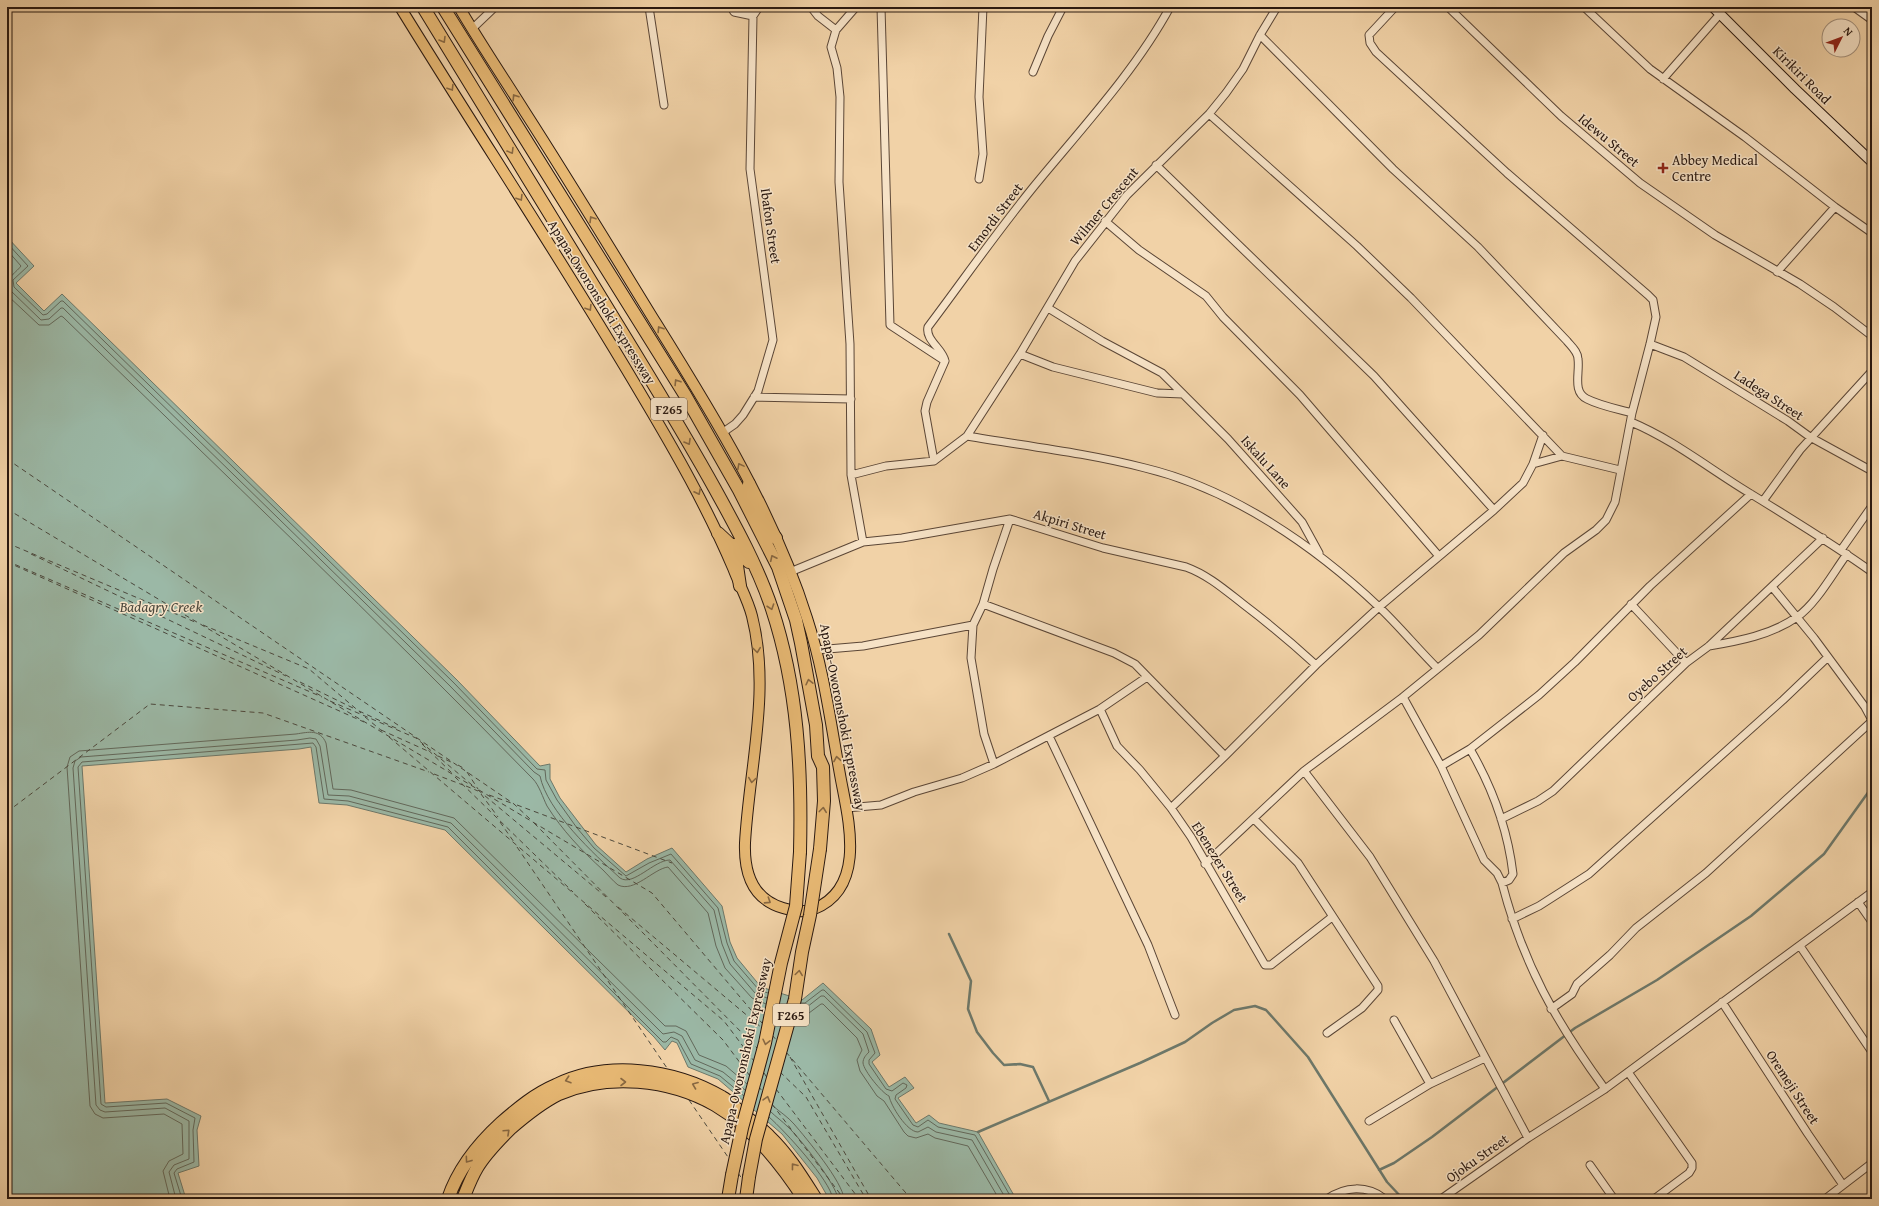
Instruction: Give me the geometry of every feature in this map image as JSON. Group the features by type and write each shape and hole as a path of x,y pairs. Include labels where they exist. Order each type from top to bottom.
{"highway":[{"name":"Apapa-Oworonshoki Expressway","path":"423,7 664,400 733,522 761,581 771,608 785,656 795,708 801,788 800,852 796,906 781,963 766,1043 742,1128 728,1199"},
{"name":"Apapa-Oworonshoki Expressway","path":"443,7 744,487 764,539 778,567 796,620 811,693 816,725 818,756 824,773 824,801 820,849 795,999 756,1140 746,1199"},
{"path":"744,487 764,539"},
{"path":"753,510 776,538"},
{"path":"733,522 734,548 740,586"},
{"path":"718,533 750,562 761,581"},
{"path":"448,1199 456,1178 488,1135 525,1102 556,1084 570,1079 600,1072 634,1071 666,1075 696,1084 723,1098 770,1137 797,1169 816,1199"},
{"path":"463,1199 477,1168 499,1140 540,1105 573,1089 616,1082 634,1082 670,1087 698,1097 716,1106 768,1150 787,1173 804,1199"}],"main road":[{"name":"Apapa-Oworonshoki Expressway","path":"400,7 607,337 693,483 718,533 752,616 758,653 759,700 756,750 747,818 744,861 750,879 760,895 769,903 781,907 806,911 820,905 836,894 841,888 850,863 851,845 846,808 816,650 808,618 776,538 744,487 722,434 691,378 458,7"},
{"name":"Kirikiri Road","path":"1713,7 1872,162"}],"street":[{"path":"472,29 495,7"},
{"path":"649,7 664,105"},
{"path":"731,7 734,12 753,16 759,7"},
{"path":"811,7 818,16 836,30"},
{"path":"856,7 836,30 831,47 837,68 840,97 839,182 850,344 851,475 863,542"},
{"path":"851,475 886,466 934,461 925,411 927,402 945,361 890,325 881,7"},
{"path":"979,179 983,154 979,97 983,7"},
{"path":"1033,72 1048,36 1063,7"},
{"name":"Emordi Street","path":"945,361 944,356 928,335 928,328 1021,203 1106,99 1170,7"},
{"name":"Wilmer Crescent","path":"934,461 967,436 1020,354 1075,261 1127,195 1209,114 1243,69 1260,35 1277,7"},
{"path":"1205,864 1304,771 1403,697 1479,635 1564,553 1596,530 1606,520 1615,502 1630,422 1650,344 1656,308 1653,300 1507,173 1376,52 1370,43 1369,35 1395,7"},
{"name":"Idewu Street","path":"1448,7 1561,116 1640,183 1715,235 1800,284 1834,307 1872,336"},
{"path":"1584,7 1634,55 1663,79 1744,137 1835,207 1872,233"},
{"path":"1854,7 1872,20"},
{"path":"1663,79 1720,14"},
{"name":"Ibafon Street","path":"722,434 736,424 758,391 773,340 750,169 753,16"},
{"path":"1260,35 1393,169 1478,247 1567,341 1576,352 1578,359 1577,387 1580,394 1587,399 1632,413"},
{"path":"1209,114 1357,246 1411,298 1562,456"},
{"path":"1156,165 1374,376 1494,510"},
{"path":"1777,272 1835,207"},
{"path":"1105,221 1139,250 1206,296 1223,317 1300,394 1438,555"},
{"name":"Iskalu Lane","path":"1048,308 1102,341 1158,370 1228,439 1302,522 1319,555"},
{"name":"Ladega Street","path":"1650,344 1684,357 1788,421 1810,438 1872,470"},
{"path":"1020,354 1053,367 1157,393 1183,394"},
{"path":"1763,501 1810,438 1872,371"},
{"path":"754,397 851,399"},
{"path":"1630,422 1653,431 1823,538 1872,572"},
{"path":"1171,808 1316,665 1438,555 1494,510 1523,483 1534,464 1543,435"},
{"path":"967,436 1081,454 1146,468 1210,490 1242,504 1319,555 1379,607 1437,668"},
{"path":"1534,464 1562,456 1620,470"},
{"path":"1441,766 1470,749 1539,695 1575,662 1632,604 1751,494"},
{"path":"1709,646 1750,638 1797,617 1812,602 1872,506"},
{"path":"994,764 984,734 971,658 973,625 983,604 1010,519"},
{"name":"Akpiri Street","path":"790,572 863,542 902,538 1010,519 1103,548 1186,567 1198,572 1213,581 1280,633 1316,665"},
{"name":"Oyebo Street","path":"1501,820 1538,801 1553,791 1686,664 1709,646 1773,588 1823,538"},
{"path":"1551,1010 1572,994 1577,984 1610,955 1636,928 1706,873 1872,721 1865,707 1797,617 1773,588"},
{"path":"983,604 1114,653 1135,664 1225,756"},
{"path":"1632,604 1686,664"},
{"path":"816,650 863,646 973,625"},
{"path":"1512,919 1539,906 1589,874 1828,658"},
{"path":"846,808 881,805 914,792 962,778 994,764 1100,709 1147,677"},
{"path":"1403,697 1441,766 1484,860 1497,873 1502,883 1522,950 1551,1010 1604,1089"},
{"name":"Ebenezer Street","path":"1100,709 1117,746 1140,770 1171,808 1191,837 1205,864 1245,928 1265,965 1271,965 1332,917"},
{"path":"1049,736 1148,945 1175,1014"},
{"path":"1470,749 1483,772 1501,820 1511,855 1514,874 1509,880 1502,883"},
{"path":"1304,771 1374,864 1434,961 1528,1138"},
{"path":"1254,819 1298,863 1378,986 1378,990 1362,1008 1327,1033"},
{"name":"Ojoku Street","path":"1441,1199 1528,1138 1628,1072 1872,892"},
{"path":"1858,902 1872,922"},
{"path":"1800,946 1872,1052"},
{"name":"Oremeji Street","path":"1722,1002 1843,1185"},
{"path":"1394,1020 1430,1084"},
{"path":"1369,1121 1430,1084 1485,1058"},
{"path":"1628,1072 1692,1163 1692,1168 1689,1173 1654,1199"},
{"path":"1825,1199 1872,1162"},
{"path":"1590,1165 1614,1199"},
{"path":"1327,1199 1346,1189 1363,1188 1385,1199"}],"water":[{"name":"Badagry Creek","path":"7,237 34,266 16,283 44,311 62,294 457,680 540,766 550,764 550,779 560,798 596,845 626,872 647,859 672,848 722,906 730,942 737,958 761,987 802,1000 823,983 871,1029 880,1055 872,1062 889,1087 905,1077 914,1088 898,1098 916,1123 929,1115 939,1123 978,1132 1016,1199 829,1199 817,1178 782,1134 718,1079 688,1067 677,1043 672,1041 665,1050 654,1037 445,830 347,805 319,803 311,747 82,766 105,1103 167,1099 201,1116 197,1130 199,1166 178,1173 186,1199 7,1199"}],"waterway":[{"path":"1379,1170 1394,1163 1432,1137 1575,1028 1657,980 1751,916 1824,854 1872,787"},
{"path":"949,934 971,981 968,1009 977,1032 1004,1065 1020,1064 1033,1067 1049,1101"},
{"path":"978,1132 1140,1063 1185,1042 1234,1010 1255,1006 1266,1010 1308,1057 1387,1182 1403,1199"}],"ferry route":[{"path":"7,459 514,804 530,819"},
{"path":"7,509 652,893 762,1023"},
{"path":"7,543 195,622"},
{"path":"31,554 286,676"},
{"path":"7,561 322,697"},
{"path":"7,562 364,722"},
{"path":"203,625 309,669 361,713"},
{"path":"300,682 355,709"},
{"path":"330,701 416,738 472,785"},
{"path":"7,812 150,704 263,713 429,772"},
{"path":"359,711 398,729"},
{"path":"365,717 382,731"},
{"path":"381,730 430,752"},
{"path":"389,737 724,1021 754,1061"},
{"path":"422,744 452,773"},
{"path":"438,756 451,762"},
{"path":"458,765 465,769"},
{"path":"467,772 478,789"},
{"path":"434,774 463,785"},
{"path":"455,777 573,892"},
{"path":"466,786 478,791"},
{"path":"478,790 606,897"},
{"path":"481,794 498,817"},
{"path":"489,795 514,804"},
{"path":"517,805 672,863"},
{"path":"500,822 514,842"},
{"path":"534,823 758,1049"},
{"path":"517,847 669,1071"},
{"path":"585,904 723,1040 750,1076"},
{"path":"618,907 762,1028"},
{"path":"772,1035 778,1042"},
{"path":"786,1052 911,1199"},
{"path":"790,1057 871,1199"},
{"path":"780,1072 806,1097 866,1199"},
{"path":"764,1073 768,1079"},
{"path":"758,1086 763,1092"},
{"path":"776,1089 859,1199"},
{"path":"689,1100 730,1160"},
{"path":"772,1104 844,1199"},
{"path":"738,1173 743,1180"},
{"path":"753,1194 756,1199"}],"place":[{"name":"Abbey Medical Centre","path":"1663,168"}]}
